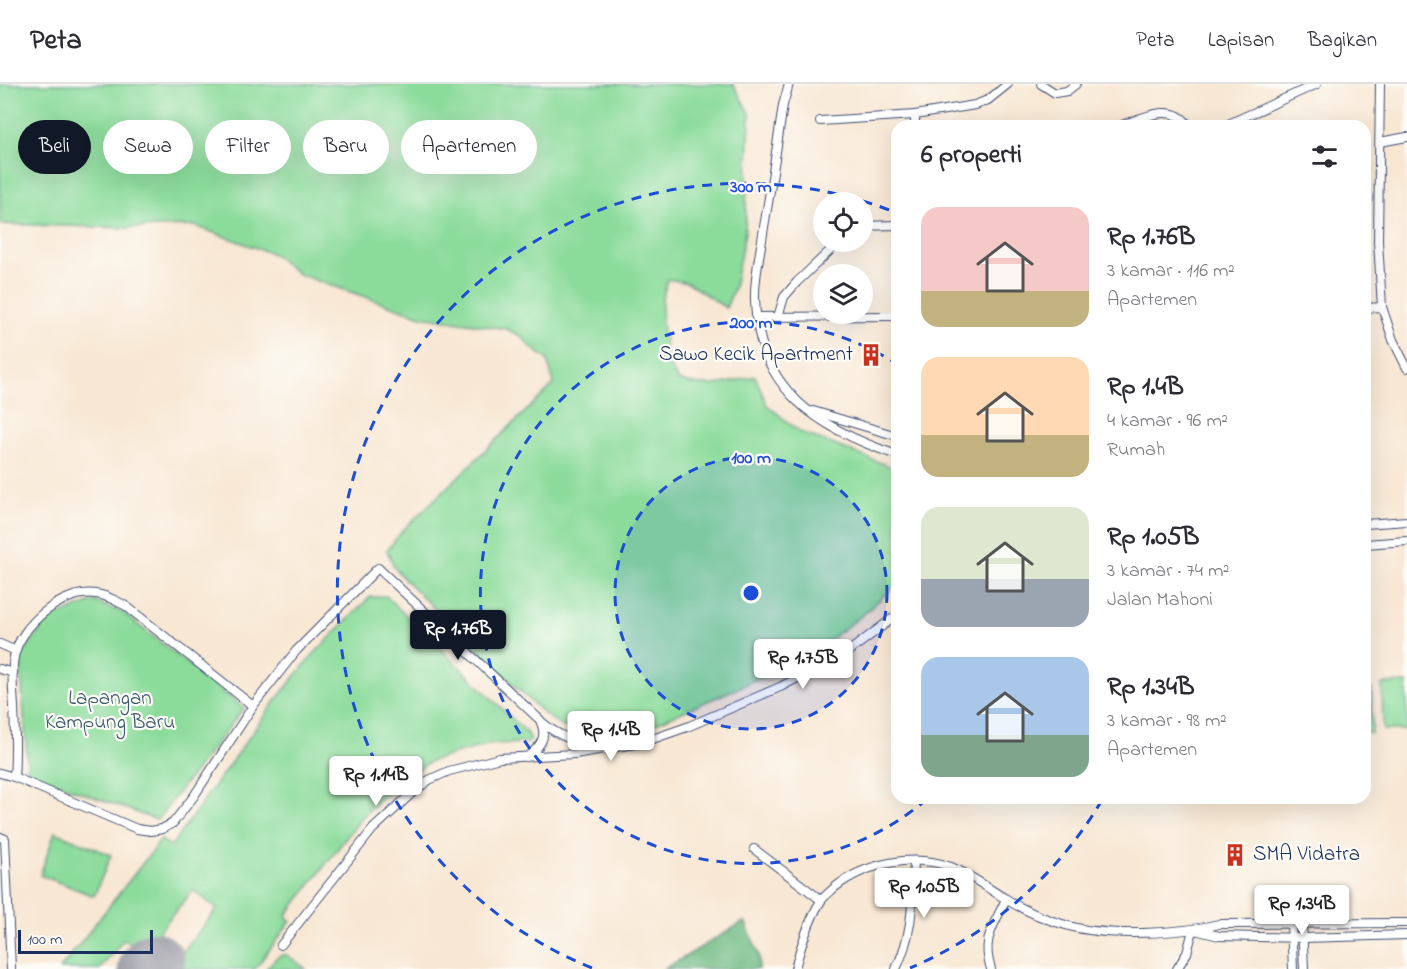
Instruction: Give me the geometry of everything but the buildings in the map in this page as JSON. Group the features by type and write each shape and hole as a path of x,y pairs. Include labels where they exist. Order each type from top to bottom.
{"street":[{"path":"789,84 783,105 755,285 756,317 760,339 773,372 795,400 829,426 861,442 891,453"},
{"path":"820,121 915,115 975,105 988,100 1008,84"},
{"path":"1041,84 1055,93 1067,91 1076,84"},
{"path":"1236,120 1307,86 1317,84"},
{"path":"1380,84 1378,240 1382,307 1393,340 1407,368"},
{"path":"1137,120 1166,112 1179,116 1183,120"},
{"path":"915,115 915,120"},
{"path":"1380,142 1407,137"},
{"path":"873,226 891,225"},
{"path":"778,317 784,297 796,282 828,252"},
{"path":"1371,308 1382,307"},
{"path":"756,317 891,316"},
{"path":"808,409 891,434"},
{"path":"1371,524 1407,521"},
{"path":"1371,544 1407,541"},
{"path":"0,773 137,829 151,831 162,829 173,823 183,812 253,706 296,651 378,568 550,730 569,739 607,750"},
{"path":"14,777 16,757 13,673 16,651 35,620 55,604 70,596 95,594 111,598 126,606 253,706"},
{"path":"281,945 373,829 429,780 449,771 500,758 607,750 641,743 687,727 780,687 848,652 891,620"},
{"path":"0,644 16,651"},
{"path":"0,669 13,673"},
{"path":"527,757 539,748 543,740 540,720"},
{"path":"0,837 5,838 11,969"},
{"path":"754,849 821,900"},
{"path":"896,969 909,933 914,861"},
{"path":"795,969 807,931 821,900 855,874 879,865 914,861 929,861 949,866 970,875 1006,899 1045,919 1071,927 1126,932 1193,930 1219,924 1407,923"},
{"path":"991,969 986,953 987,942 1006,899"},
{"path":"1290,923 1293,969"},
{"path":"1302,923 1304,969"},
{"path":"1193,930 1219,936 1303,938 1407,935"},
{"path":"1177,969 1187,953 1193,930"}],"green space":[{"path":"0,84 733,84 750,114 745,232 734,288 726,308 688,283 668,279 662,299 667,362 678,380 699,385 725,383 755,376 767,405 800,432 891,467 891,589 865,613 813,652 738,688 647,727 626,733 604,734 563,727 542,712 404,579 394,567 387,550 403,530 554,384 547,359 521,336 506,329 421,316 298,274 273,254 195,226 126,228 0,224"},
{"path":"386,596 526,732 531,740 527,743 490,744 431,761 397,784 363,816 286,916 291,921 255,969 169,969 217,909 193,890 141,953 124,939 100,969 60,969 161,840 171,846 275,701 312,656 370,597"},
{"name":"Lapangan Kampung Baru","path":"94,601 123,613 244,708 157,820 28,773 20,657 48,619"},
{"path":"1407,683 1407,730 1383,730 1382,684"},
{"path":"1371,689 1372,689 1371,733"},
{"path":"55,832 111,855 94,896 40,875"},
{"path":"745,921 759,955 759,969 664,969"},
{"path":"281,955 287,955 306,969 266,969"}],"runway":[{"path":"149,969 154,963"}],"place":[{"name":"Sawo Kecik Apartment","path":"871,355"},
{"name":"SMA Vidatra","path":"1235,855"}]}
